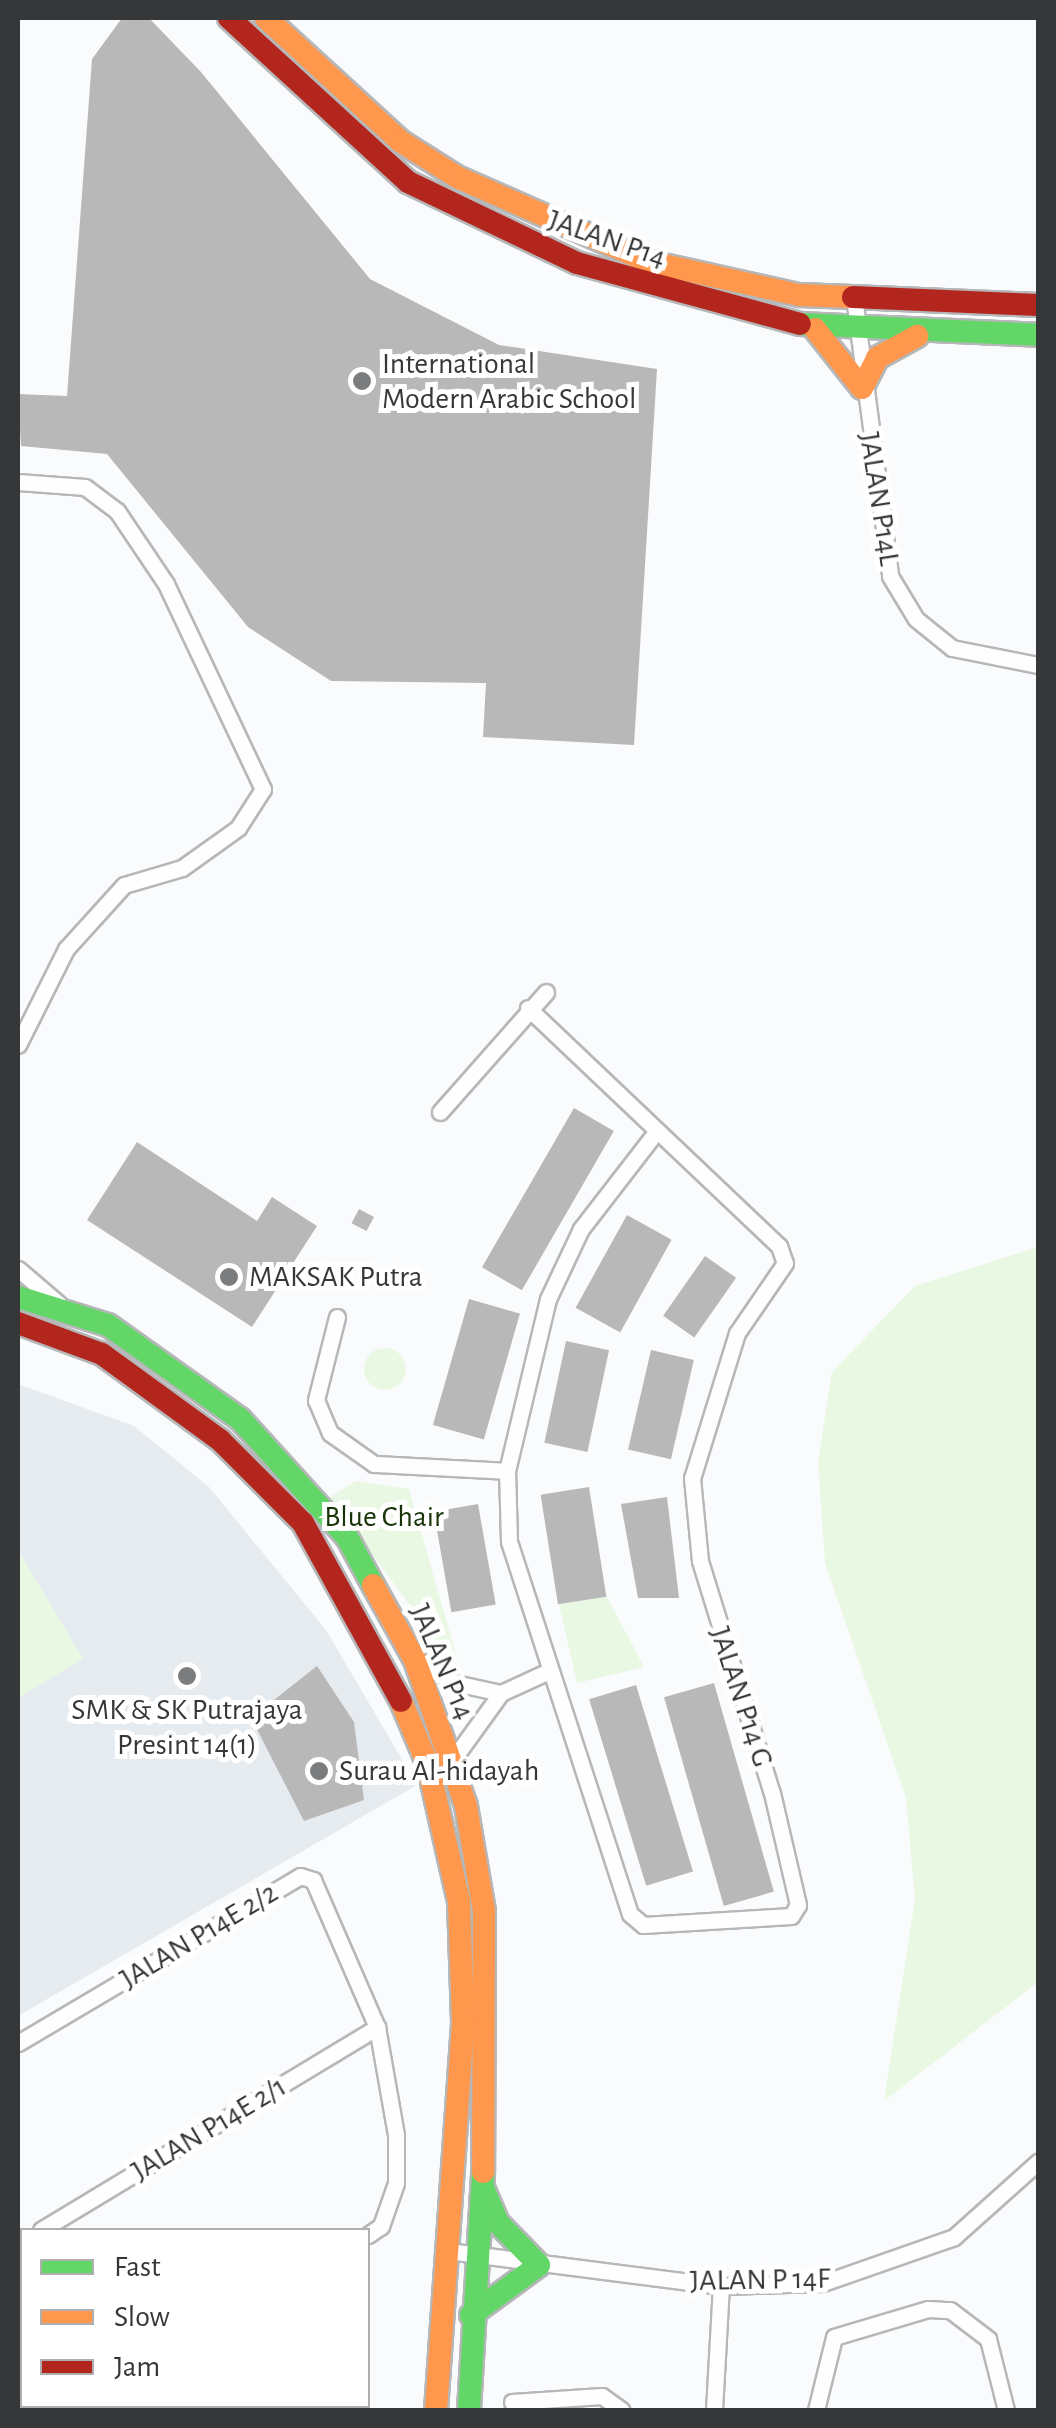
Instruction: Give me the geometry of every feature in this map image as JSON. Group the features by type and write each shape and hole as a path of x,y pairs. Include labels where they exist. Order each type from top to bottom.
{"main road":[{"name":"JALAN P14","path":"229,18 408,182 496,230 713,306 815,328 855,334 939,329 1038,335"},
{"name":"JALAN P14","path":"266,18 400,141 521,212 721,281 854,297 1038,305"},
{"path":"815,328 862,388 896,343 939,329"},
{"name":"JALAN P14","path":"18,1297 64,1308 165,1359 289,1465 347,1537 415,1660 450,1762 484,1910 490,2062 471,2315 469,2410"},
{"name":"JALAN P14","path":"18,1323 102,1354 220,1440 303,1523 379,1646 428,1765 459,1901 462,2024 437,2399"},
{"path":"471,2315 539,2265 498,2224 480,2182"},
{"path":"426,2410 437,2399"}],"street":[{"name":"JALAN P14L","path":"854,297 855,334 890,576 916,619 952,648 1038,665"},
{"path":"18,482 84,486 116,511 166,584 263,788 238,828 182,868 124,884 66,949 18,1046"},
{"path":"440,1112 546,992"},
{"name":"JALAN P14 G","path":"528,1008 778,1246 786,1263 737,1333 692,1478 700,1561 772,1793 796,1912 643,1924 630,1914 509,1541 507,1471 548,1299 580,1230 656,1132"},
{"path":"18,1269 64,1308"},
{"path":"337,1316 316,1400 330,1433 374,1464 507,1471"},
{"path":"415,1660 455,1683 501,1692"},
{"path":"450,1762 501,1692 549,1671"},
{"name":"JALAN P14E 2/2","path":"18,2043 300,1876 323,1896 377,2027 396,2182 381,2226 370,2234"},
{"name":"JALAN P14E 2/1","path":"43,2228 377,2027"},
{"name":"JALAN P 14F","path":"448,2250 721,2286 872,2272 954,2237 1038,2162"},
{"path":"714,2410 721,2286"},
{"path":"816,2410 834,2337 849,2325 928,2309 950,2310 988,2338 1006,2410"},
{"path":"512,2402 602,2396 621,2410"}],"shaded area":[{"name":"SMK & SK Putrajaya Presint 14(1)","path":"18,1384 134,1426 209,1487 326,1630 417,1785 18,2016"}],"green space":[{"path":"1038,1247 1038,1982 884,2101 915,1899 906,1798 825,1563 818,1462 832,1372 915,1286"},
{"path":"385,1348 400,1354 406,1369 400,1384 385,1390 370,1384 364,1369 370,1354"},
{"name":"Blue Chair","path":"356,1481 409,1489 462,1676 330,1497"},
{"path":"18,1550 83,1659 18,1698"},
{"path":"607,1597 644,1667 577,1683 559,1604"}],"building":[{"name":"International Modern Arabic School","path":"122,18 149,18 201,72 370,279 499,345 657,369 634,745 483,737 486,683 331,681 248,627 107,454 21,446 18,394 67,396 92,59"},
{"path":"574,1108 614,1131 522,1290 482,1267"},
{"name":"MAKSAK Putra","path":"137,1142 257,1221 272,1197 317,1226 252,1327 87,1220"},
{"path":"359,1209 374,1217 366,1231 351,1223"},
{"path":"627,1215 672,1240 620,1332 576,1308"},
{"path":"705,1256 736,1278 694,1338 663,1316"},
{"path":"469,1299 520,1314 484,1440 433,1425"},
{"path":"566,1341 609,1350 587,1452 544,1443"},
{"path":"651,1350 694,1360 671,1459 628,1449"},
{"path":"589,1487 606,1597 558,1604 541,1495"},
{"path":"667,1497 679,1598 638,1598 621,1504"},
{"path":"478,1504 496,1604 451,1612 434,1512"},
{"name":"Surau Al-hidayah","path":"317,1666 354,1722 364,1800 304,1821 251,1718"},
{"path":"714,1683 774,1892 724,1906 664,1697"},
{"path":"636,1685 693,1871 646,1886 589,1699"}],"traffic: fast":[{"path":"800,324 1038,335"},
{"path":"18,1297 108,1325 240,1419 347,1537 373,1585"},
{"path":"469,2410 483,2172"},
{"path":"471,2315 539,2265 498,2223 483,2188"}],"traffic: slow":[{"path":"266,18 400,141 457,177 650,262 799,295 853,297"},
{"path":"815,329 862,388"},
{"path":"862,388 877,358 917,336"},
{"path":"373,1585 415,1660 466,1806 484,1911 483,2172"},
{"path":"401,1701 428,1765 459,1901 463,2024 436,2410"}],"traffic: jam":[{"path":"229,18 408,182 577,263 800,324"},
{"path":"853,297 1038,305"},
{"path":"18,1323 102,1354 220,1440 303,1523 401,1701"}],"place":[{"name":"International Modern Arabic School","path":"362,381"},
{"name":"MAKSAK Putra","path":"229,1277"},
{"name":"SMK & SK Putrajaya Presint 14(1)","path":"187,1676"},
{"name":"Surau Al-hidayah","path":"319,1771"}]}
